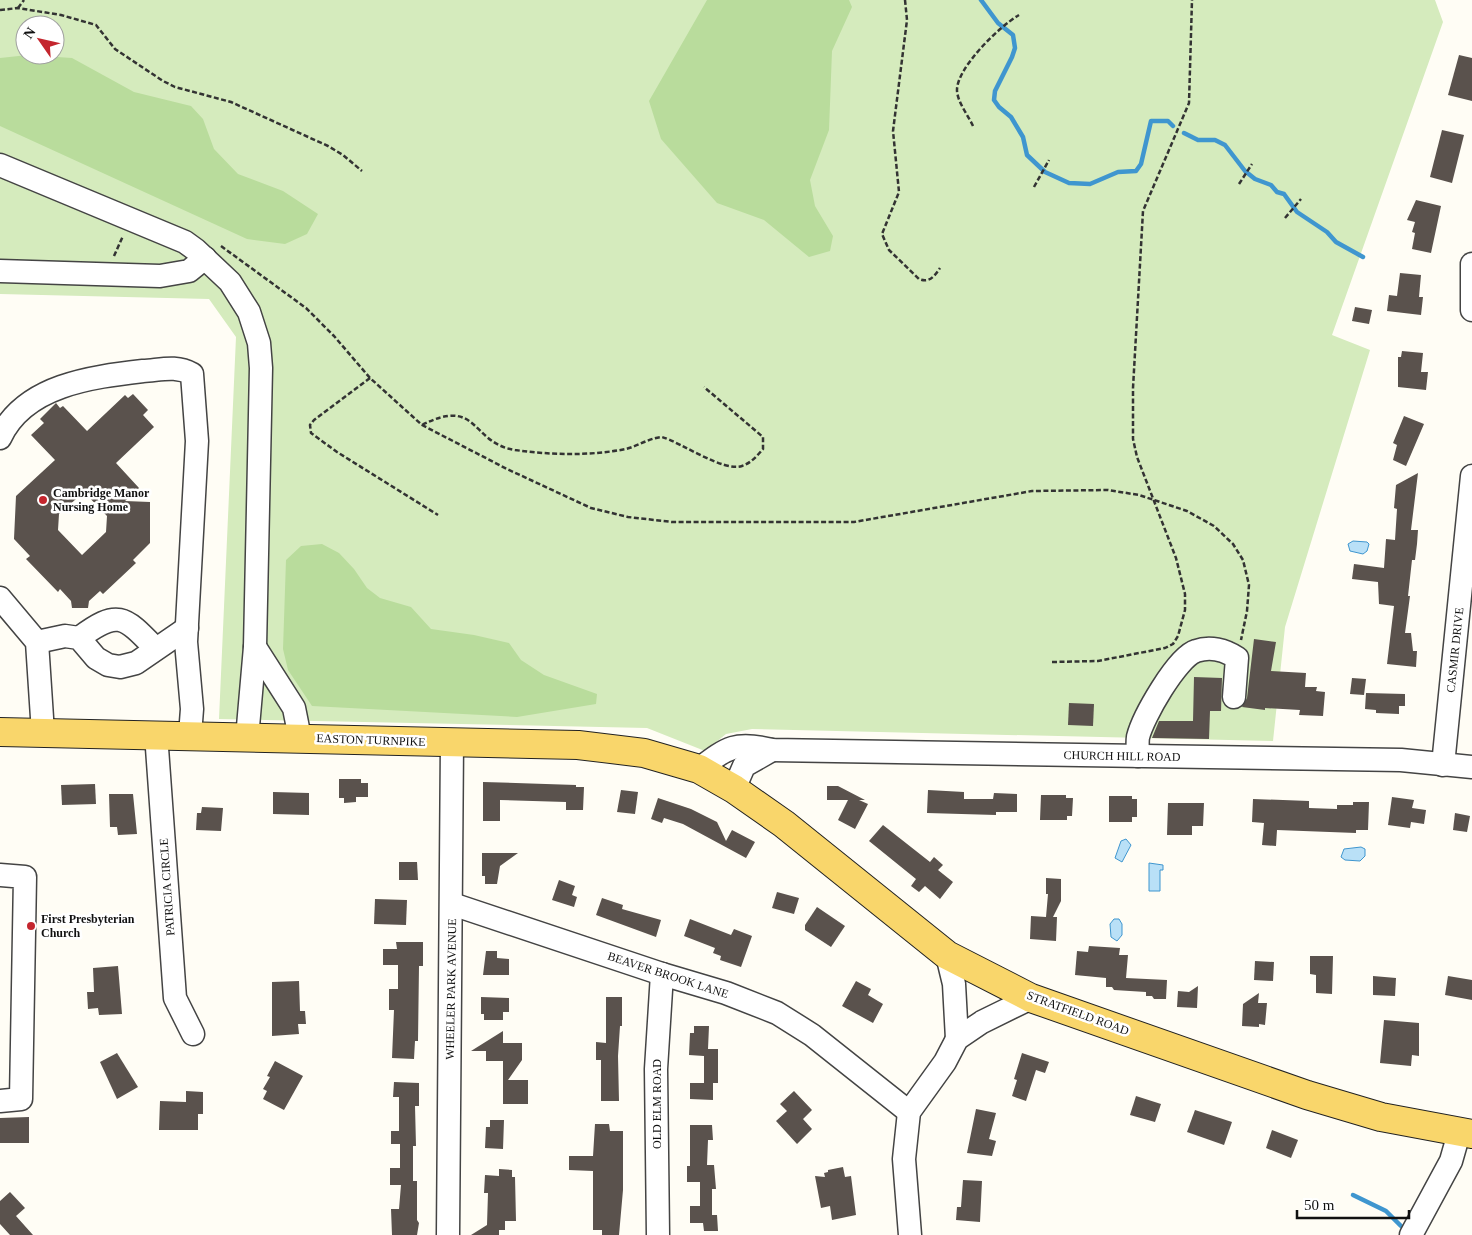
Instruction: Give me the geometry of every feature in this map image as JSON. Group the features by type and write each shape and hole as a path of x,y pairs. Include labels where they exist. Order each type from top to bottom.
{"main road":[{"name":"EASTON TURNPIKE","path":"0,732 156,734 587,746 644,753 699,769 734,789"},
{"name":"STRATFIELD ROAD","path":"734,789 784,824 947,955 1032,998 1307,1094 1381,1117 1466,1134"}],"street":[{"path":"0,164 185,242 210,250 249,312 260,343 261,368 255,647 247,738"},
{"path":"0,270 106,275 173,275 189,271 210,250"},
{"path":"1472,264 1472,310"},
{"path":"0,438 12,418 34,400 69,384 121,373 181,368 192,374 197,441 187,628 192,709 190,736"},
{"name":"CASMIR DRIVE","path":"1443,765 1472,476"},
{"path":"0,598 37,642 43,733"},
{"path":"37,642 65,636 79,638 105,621 116,619 128,622 155,648"},
{"path":"79,638 96,658 114,666 136,663 155,648 187,628"},
{"path":"255,647 294,708 300,738"},
{"path":"1138,756 1138,738 1142,727 1162,689 1186,656 1204,649 1221,650 1237,658 1234,697"},
{"name":"PATRICIA CIRCLE","path":"156,734 175,998 193,1034"},
{"name":"WHEELER PARK AVENUE","path":"448,1235 452,742"},
{"name":"CHURCH HILL ROAD","path":"699,769 738,744 772,750 1401,760 1472,767"},
{"path":"734,789 744,766 772,750"},
{"path":"0,875 25,877 21,1100 0,1101"},
{"name":"BEAVER BROOK LANE","path":"452,904 662,974 726,993 777,1013 812,1035 865,1080 909,1112"},
{"path":"947,955 954,990 957,1039"},
{"name":"OLD ELM ROAD","path":"658,1235 656,1069 662,974"},
{"path":"910,1235 904,1159 909,1112 944,1062 957,1039 982,1022 1032,998"},
{"path":"1411,1235 1466,1134"}],"path":[{"path":"18,8 24,0"},
{"path":"905,0 907,20 893,131 899,192 882,234 889,250 919,279 930,280 940,268"},
{"path":"1052,662 1098,661 1165,648 1176,640 1185,610 1185,594 1176,558 1137,456 1132,423 1141,230 1146,201 1189,103 1192,0"},
{"path":"0,10 18,8 62,15 96,25 116,49 163,81 176,87 231,102 328,146 343,154 362,171"},
{"path":"973,126 958,98 958,81 972,59 1011,19 1019,15"},
{"path":"1034,187 1049,160"},
{"path":"1239,184 1252,164"},
{"path":"1285,218 1301,199"},
{"path":"106,275 130,219"},
{"path":"210,250 306,308 334,336 370,378 422,425 490,461 591,508 648,520 772,524 854,522 1032,491 1108,490 1153,499 1187,511 1214,526 1224,534 1240,554 1248,585 1247,611 1237,658"},
{"path":"370,378 314,420 310,425 311,433 337,452 438,515"},
{"path":"422,425 437,418 466,417 491,441 516,450 593,454 634,447 662,437 726,465 740,466 752,460 763,449 763,437 704,387"}],"green space":[{"path":"0,0 1435,0 1443,22 1332,335 1370,350 1285,627 1273,741 752,729 726,734 705,751 647,728 219,719 236,337 209,299 0,294"},
{"path":"707,0 849,0 852,7 832,51 829,130 810,180 815,206 833,236 830,251 809,257 764,220 717,203 661,139 649,101"},
{"path":"15,56 15,65 65,65 65,58 72,58 134,92 191,106 203,119 214,149 238,174 283,191 318,214 307,234 285,244 247,239 0,126 0,58"},
{"path":"322,544 339,553 354,569 367,588 380,598 411,607 431,629 474,635 509,643 521,660 544,675 597,694 596,704 517,717 312,706 288,670 283,649 286,560 301,546"}],"water":[{"path":"1353,541 1367,542 1369,544 1367,551 1363,554 1350,551 1348,544"},
{"path":"1126,839 1131,845 1122,862 1115,858 1121,841"},
{"path":"1361,847 1365,849 1365,856 1360,861 1345,860 1341,857 1344,849"},
{"path":"1149,863 1163,865 1163,870 1160,870 1160,891 1149,891"},
{"path":"1114,919 1119,919 1122,924 1122,935 1117,941 1111,937 1110,924"}],"building":[{"path":"1459,55 1472,58 1472,101 1448,95"},
{"path":"1442,130 1464,135 1452,183 1430,177"},
{"path":"1416,200 1441,206 1431,253 1412,249 1415,233 1412,232 1415,222 1407,220"},
{"path":"1400,273 1421,275 1419,297 1423,297 1421,315 1387,311 1389,295 1397,296"},
{"path":"1355,307 1372,310 1369,324 1352,321"},
{"path":"1402,351 1423,353 1421,372 1428,372 1426,390 1398,387 1398,357 1401,357"},
{"name":"Cambridge Manor Nursing Home","path":"133,394 148,410 143,415 154,427 116,463 139,488 125,501 150,502 150,543 133,560 136,563 103,594 100,591 89,601 88,608 72,608 71,601 60,589 58,592 26,559 30,556 14,539 16,496 55,460 31,435 44,423 40,419 56,403 60,408 63,406 87,431 125,395 128,398","holes":["84,492 107,516 106,532 82,555 58,530 59,514"]},
{"path":"1404,416 1424,424 1406,466 1393,460 1397,445 1393,443"},
{"path":"1418,473 1411,530 1418,530 1417,544 1415,560 1412,560 1405,633 1411,633 1413,651 1417,651 1416,667 1387,664 1394,606 1379,604 1378,582 1352,579 1354,564 1384,568 1386,539 1395,540 1397,509 1394,508 1396,485"},
{"path":"1254,639 1276,642 1271,671 1306,673 1305,687 1317,687 1316,691 1325,692 1323,716 1299,715 1300,710 1265,708 1265,710 1242,707 1247,698"},
{"path":"1194,677 1222,678 1221,711 1210,711 1209,739 1152,738 1159,721 1193,721"},
{"path":"1352,678 1366,679 1364,695 1350,694"},
{"path":"1366,693 1405,694 1405,706 1399,706 1399,714 1376,713 1376,710 1365,709"},
{"path":"1069,703 1094,704 1093,726 1068,725"},
{"path":"339,779 361,779 361,783 368,783 368,797 356,797 356,802 344,803 344,798 339,798"},
{"path":"483,782 576,785 576,787 584,787 583,810 566,810 566,802 500,800 500,821 483,821"},
{"path":"95,784 96,804 62,805 61,785"},
{"path":"827,786 838,786 865,800 859,800 868,804 855,829 838,820 848,800 827,800"},
{"path":"621,790 638,792 635,814 617,812"},
{"path":"928,790 964,792 964,799 993,799 994,793 1017,794 1017,812 996,812 996,815 927,813"},
{"path":"273,792 309,793 309,815 273,814"},
{"path":"109,794 133,794 137,834 118,835 117,827 110,827"},
{"path":"1041,795 1066,795 1066,798 1073,798 1072,816 1067,816 1067,820 1040,820"},
{"path":"1109,796 1132,796 1132,799 1137,799 1137,817 1132,817 1132,822 1109,822"},
{"path":"1392,797 1414,800 1412,808 1426,810 1424,824 1411,822 1410,828 1388,825"},
{"path":"658,798 691,809 717,822 726,841 732,830 755,842 746,858 683,824 664,818 662,823 651,819"},
{"path":"1253,799 1309,801 1309,808 1337,809 1337,805 1369,802 1368,830 1356,830 1356,833 1277,830 1276,846 1262,845 1264,823 1252,822"},
{"path":"1168,803 1204,803 1203,826 1192,826 1192,835 1167,835"},
{"path":"202,807 223,808 221,831 196,830 197,813 201,813"},
{"path":"1455,813 1470,816 1467,832 1453,830"},
{"path":"883,825 930,862 934,857 943,865 938,870 953,882 940,899 925,886 919,892 911,886 916,879 869,841"},
{"path":"482,853 518,853 500,866 497,884 485,884 485,876 482,876"},
{"path":"399,862 417,862 418,880 399,880"},
{"path":"1046,878 1061,879 1061,901 1053,917 1057,917 1056,941 1030,939 1031,916 1046,917 1048,894 1046,894"},
{"path":"559,880 575,886 572,895 577,897 574,907 552,900"},
{"path":"777,892 799,898 794,914 772,908"},
{"path":"602,898 623,905 622,909 661,920 656,937 596,915"},
{"path":"375,899 407,900 406,925 374,924"},
{"path":"817,907 845,926 831,947 805,930 805,925"},
{"path":"690,919 731,935 734,929 752,936 741,967 720,960 721,956 713,953 715,948 684,936"},
{"path":"396,942 423,942 423,966 419,966 418,1041 415,1041 414,1059 392,1058 394,1010 389,1010 389,989 398,989 398,965 383,965 383,949 397,949"},
{"path":"1089,946 1120,948 1119,955 1128,955 1126,978 1167,980 1166,999 1154,999 1152,996 1146,996 1146,992 1114,990 1112,987 1106,987 1106,978 1075,975 1077,951 1088,952"},
{"path":"486,951 497,951 497,958 509,959 509,975 483,975"},
{"path":"1310,956 1333,956 1332,994 1316,993 1316,975 1310,974"},
{"path":"1255,961 1274,962 1273,981 1254,980"},
{"path":"118,966 122,1014 99,1015 98,1008 88,1009 87,992 94,992 93,968"},
{"path":"1373,976 1396,978 1395,996 1373,995"},
{"path":"1448,976 1472,980 1472,1000 1445,995"},
{"path":"299,981 300,1011 305,1011 306,1024 298,1024 299,1034 272,1036 272,982"},
{"path":"856,981 871,989 868,995 883,1004 873,1023 842,1006"},
{"path":"1198,986 1197,1008 1177,1007 1178,991 1189,992"},
{"path":"1259,993 1258,1003 1267,1003 1265,1025 1259,1024 1259,1027 1242,1026 1243,1004"},
{"path":"481,997 509,998 509,1012 503,1012 503,1020 484,1020 484,1014 481,1014"},
{"path":"606,997 622,997 622,1026 620,1026 618,1056 619,1101 601,1101 601,1060 596,1060 596,1042 606,1043"},
{"path":"1384,1020 1419,1023 1419,1056 1412,1055 1411,1066 1380,1063"},
{"path":"694,1026 709,1026 708,1049 718,1049 718,1083 713,1083 713,1100 690,1099 690,1083 704,1083 704,1056 689,1055 690,1033 694,1033"},
{"path":"503,1031 503,1043 522,1043 522,1060 508,1080 528,1080 528,1104 503,1104 503,1061 486,1061 486,1051 471,1051"},
{"path":"117,1053 138,1087 117,1099 100,1062"},
{"path":"1022,1053 1049,1062 1045,1073 1036,1070 1026,1101 1012,1096 1017,1080 1014,1079"},
{"path":"275,1061 303,1076 284,1110 263,1099 267,1091 263,1089 270,1077 267,1076"},
{"path":"394,1082 419,1083 419,1106 415,1106 416,1146 413,1146 413,1181 417,1181 417,1220 419,1223 417,1235 392,1235 391,1209 399,1209 401,1185 390,1185 390,1168 400,1168 400,1144 391,1144 391,1131 399,1131 399,1097 393,1097"},
{"path":"186,1091 203,1092 203,1114 198,1114 198,1130 159,1130 160,1101 186,1102"},
{"path":"794,1091 812,1110 803,1119 812,1129 797,1144 776,1121 787,1111 780,1104"},
{"path":"1136,1096 1161,1104 1155,1122 1130,1115"},
{"path":"976,1109 996,1113 989,1139 996,1141 992,1156 967,1153"},
{"path":"1195,1110 1232,1122 1224,1145 1187,1132"},
{"path":"29,1117 29,1143 0,1143 0,1118"},
{"path":"490,1120 504,1120 503,1149 485,1148 486,1127 490,1127"},
{"path":"595,1124 609,1124 610,1131 623,1131 623,1190 619,1235 602,1235 602,1230 593,1230 593,1171 569,1170 569,1156 593,1156"},
{"path":"690,1125 712,1125 713,1140 708,1140 707,1165 714,1165 716,1189 712,1189 712,1215 717,1215 718,1231 704,1231 703,1223 690,1223 690,1206 700,1206 700,1182 687,1182 687,1166 690,1166"},
{"path":"1272,1130 1298,1140 1291,1158 1266,1148"},
{"path":"843,1167 845,1177 851,1176 856,1215 832,1220 830,1206 821,1208 815,1176 825,1177 824,1173 828,1172 828,1170"},
{"path":"499,1169 512,1170 512,1177 515,1177 516,1221 505,1221 505,1230 499,1230 499,1235 471,1235 487,1225 488,1193 484,1193 485,1175 499,1176"},
{"path":"963,1180 982,1181 980,1222 956,1220 957,1207 961,1207"},
{"path":"10,1192 25,1208 16,1216 33,1235 10,1235 0,1224 0,1201"}],"waterway":[{"path":"981,0 998,23 1013,35 1015,48 995,91 994,100 1011,117 1023,137 1027,155 1045,172 1069,183 1090,184 1118,172 1136,171 1141,164 1151,121 1168,121 1173,126"},
{"path":"1184,133 1198,140 1215,140 1225,145 1245,171 1255,179 1271,185 1277,192 1284,194 1297,212 1327,232 1336,242 1363,257"},
{"path":"1353,1195 1386,1211 1401,1226"}],"place":[{"name":"Cambridge Manor Nursing Home","path":"43,500"},
{"name":"First Presbyterian Church","path":"31,926"}]}
